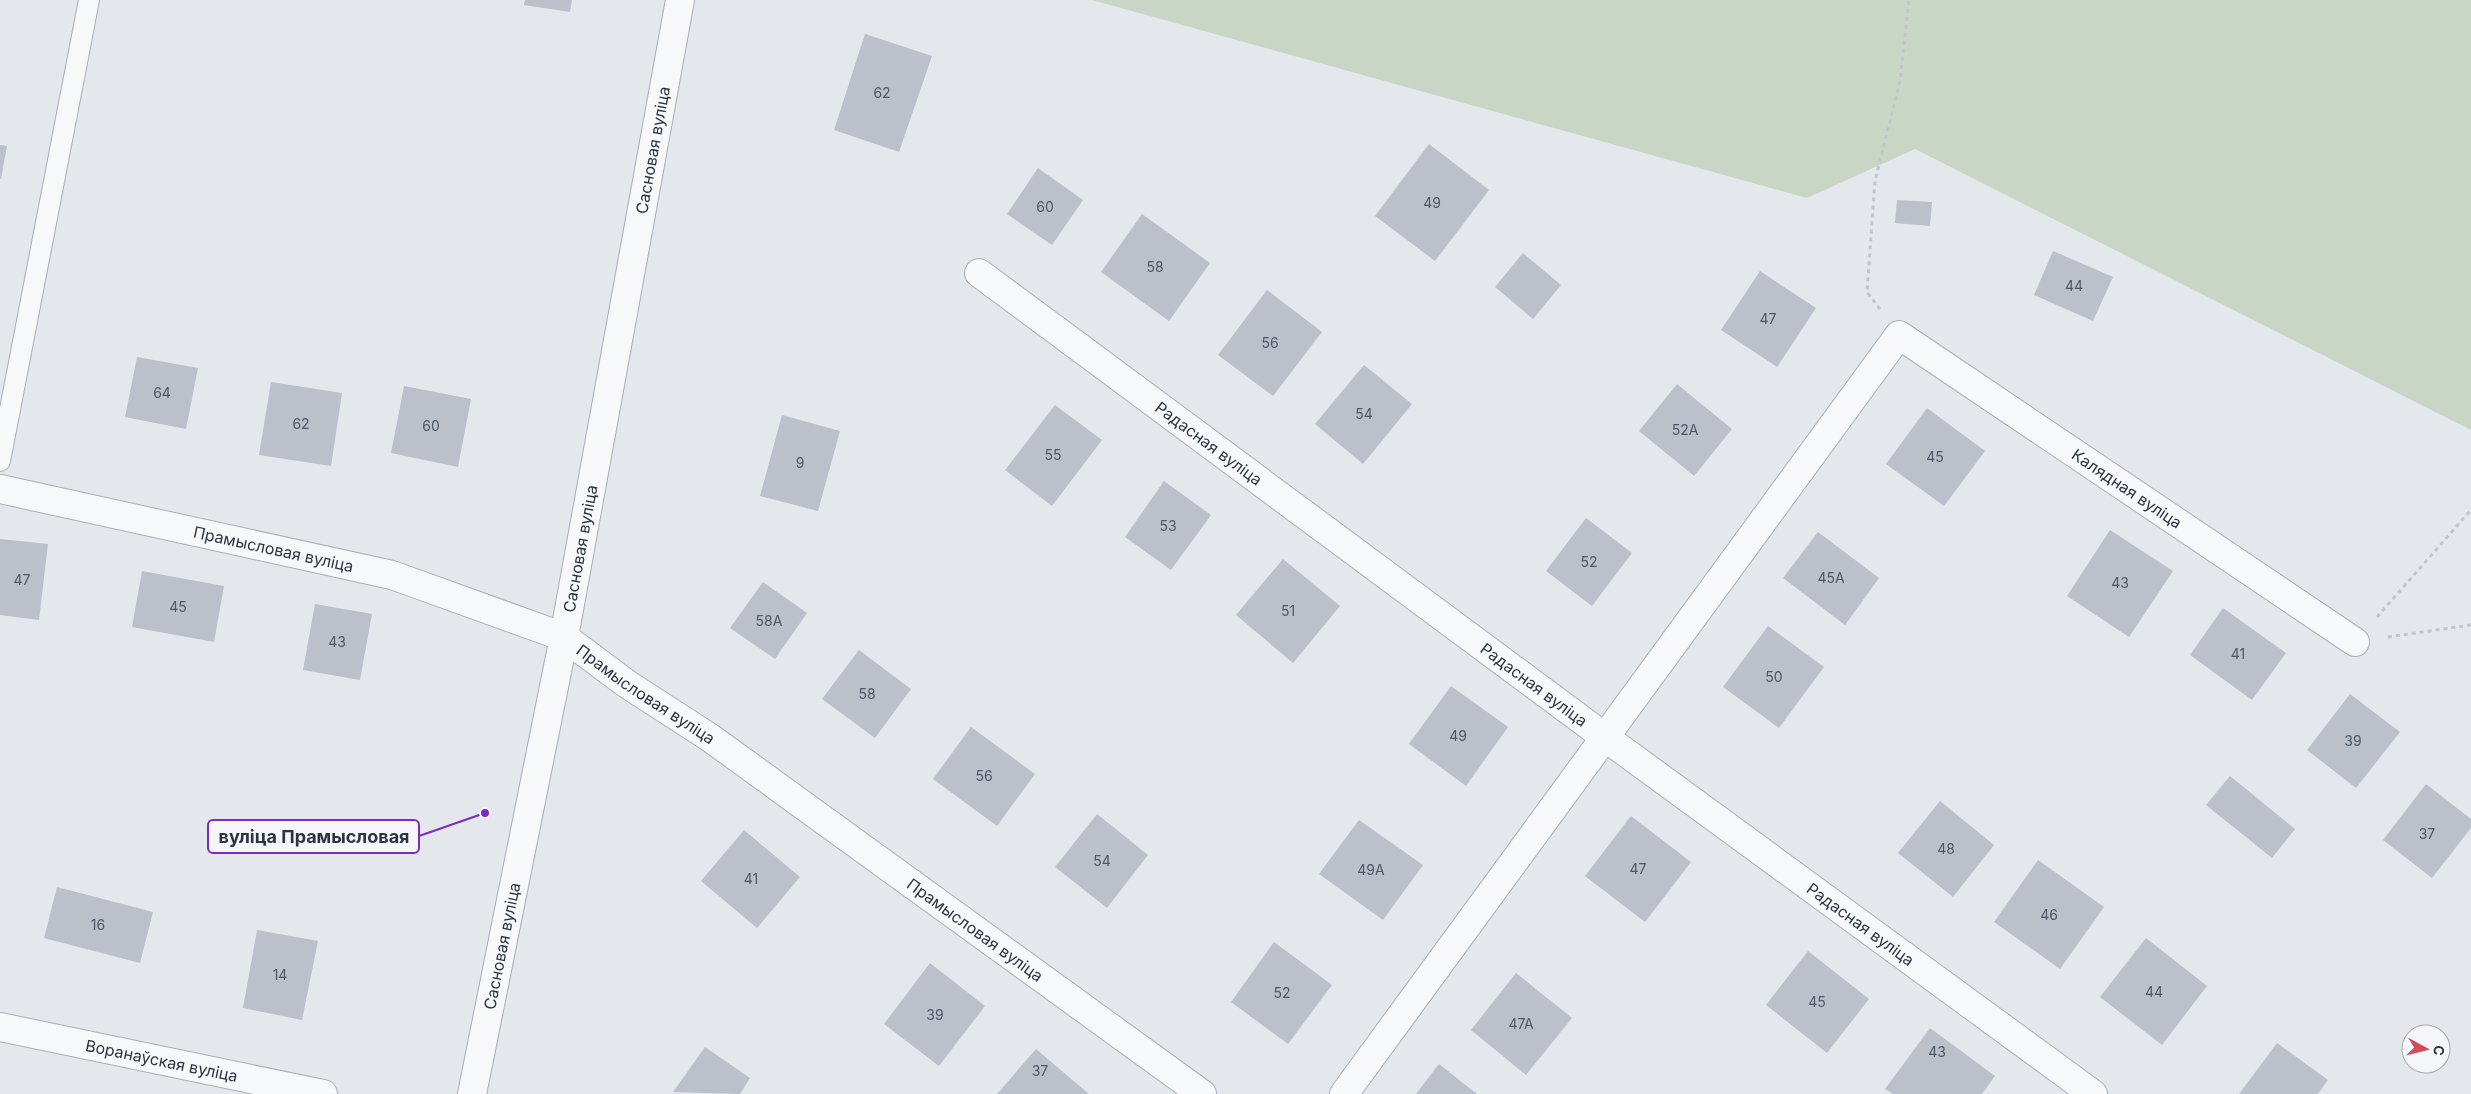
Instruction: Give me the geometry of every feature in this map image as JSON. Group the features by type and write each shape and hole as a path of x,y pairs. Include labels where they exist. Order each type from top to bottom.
{"street":[{"name":"Сасновая вуліца","path":"472,1094 564,637 680,0"},
{"name":"Радасная вуліца","path":"979,273 1606,738 2093,1094"},
{"name":"Калядная вуліца","path":"1899,335 2355,642"},
{"path":"1344,1094 1899,335"},
{"name":"Прамысловая вуліца","path":"0,489 392,575 564,637 627,684 709,736 1202,1094"},
{"name":"Воранаўская вуліца","path":"0,1027 323,1094"}],"lane":[{"path":"0,461 89,0"}],"path":[{"path":"1899,335 1868,292 1875,181 1900,81 1909,0"},
{"path":"2355,642 2471,510"},
{"path":"2355,642 2471,625"}],"green space":[{"path":"1092,0 2471,0 2471,430 1915,149 1807,198"}],"building":[{"path":"525,0 572,0 570,12 524,5"},
{"path":"865,34 932,56 899,152 834,130"},
{"path":"1429,144 1489,190 1435,261 1375,216"},
{"path":"0,145 7,146 1,179 0,179"},
{"path":"1038,168 1083,200 1052,245 1007,214"},
{"path":"1897,200 1932,202 1930,226 1895,223"},
{"path":"1142,214 1210,263 1169,321 1101,272"},
{"path":"2053,251 2113,277 2093,321 2034,295"},
{"path":"1523,253 1561,285 1533,319 1495,287"},
{"path":"1760,271 1816,308 1777,367 1721,330"},
{"path":"1267,290 1322,332 1273,396 1218,355"},
{"path":"137,357 198,368 186,429 125,417"},
{"path":"1364,365 1412,404 1363,464 1315,424"},
{"path":"271,382 342,393 331,466 259,455"},
{"path":"1677,384 1732,429 1694,476 1639,431"},
{"path":"404,386 471,399 458,467 391,453"},
{"path":"1055,405 1102,440 1052,506 1005,470"},
{"path":"1927,408 1985,451 1944,506 1886,464"},
{"path":"782,415 840,431 818,511 760,496"},
{"path":"1164,481 1211,515 1171,570 1125,537"},
{"path":"1586,518 1632,553 1592,606 1546,571"},
{"path":"2110,530 2173,571 2129,637 2067,596"},
{"path":"1818,532 1879,578 1845,625 1783,578"},
{"path":"0,539 48,544 39,620 0,615"},
{"path":"1283,559 1340,606 1293,663 1236,615"},
{"path":"142,571 224,586 214,642 132,627"},
{"path":"763,582 807,613 775,659 730,628"},
{"path":"315,604 372,614 360,680 303,670"},
{"path":"2223,608 2286,653 2252,700 2190,655"},
{"path":"1768,626 1824,667 1779,728 1723,687"},
{"path":"859,650 911,689 875,738 822,699"},
{"path":"1451,686 1508,727 1466,786 1409,744"},
{"path":"2350,694 2400,732 2356,788 2307,750"},
{"path":"971,727 1035,774 997,826 933,779"},
{"path":"2230,776 2295,829 2272,858 2206,805"},
{"path":"2426,784 2471,819 2471,828 2432,878 2383,840"},
{"path":"1940,801 1994,845 1953,897 1898,853"},
{"path":"1097,814 1148,855 1107,908 1055,867"},
{"path":"1631,816 1691,862 1645,922 1585,876"},
{"path":"1359,820 1423,865 1383,920 1319,874"},
{"path":"744,830 800,877 757,928 701,881"},
{"path":"2038,860 2104,907 2060,969 1994,922"},
{"path":"57,887 153,912 140,963 44,938"},
{"path":"257,930 318,941 302,1020 243,1008"},
{"path":"2146,938 2207,986 2162,1045 2100,997"},
{"path":"1274,942 1332,985 1288,1044 1231,1002"},
{"path":"1808,951 1869,999 1827,1053 1766,1005"},
{"path":"930,963 985,1006 939,1066 884,1024"},
{"path":"1516,973 1572,1018 1526,1075 1471,1030"},
{"path":"1930,1028 1995,1076 1982,1094 1893,1094 1885,1089"},
{"path":"2277,1043 2328,1080 2318,1094 2239,1094"},
{"path":"705,1047 750,1078 740,1094 673,1092"},
{"path":"1036,1049 1089,1094 997,1094"},
{"path":"1439,1064 1477,1094 1416,1094"}],"place":[{"name":"вуліца Прамысловая","path":"485,813"}]}
